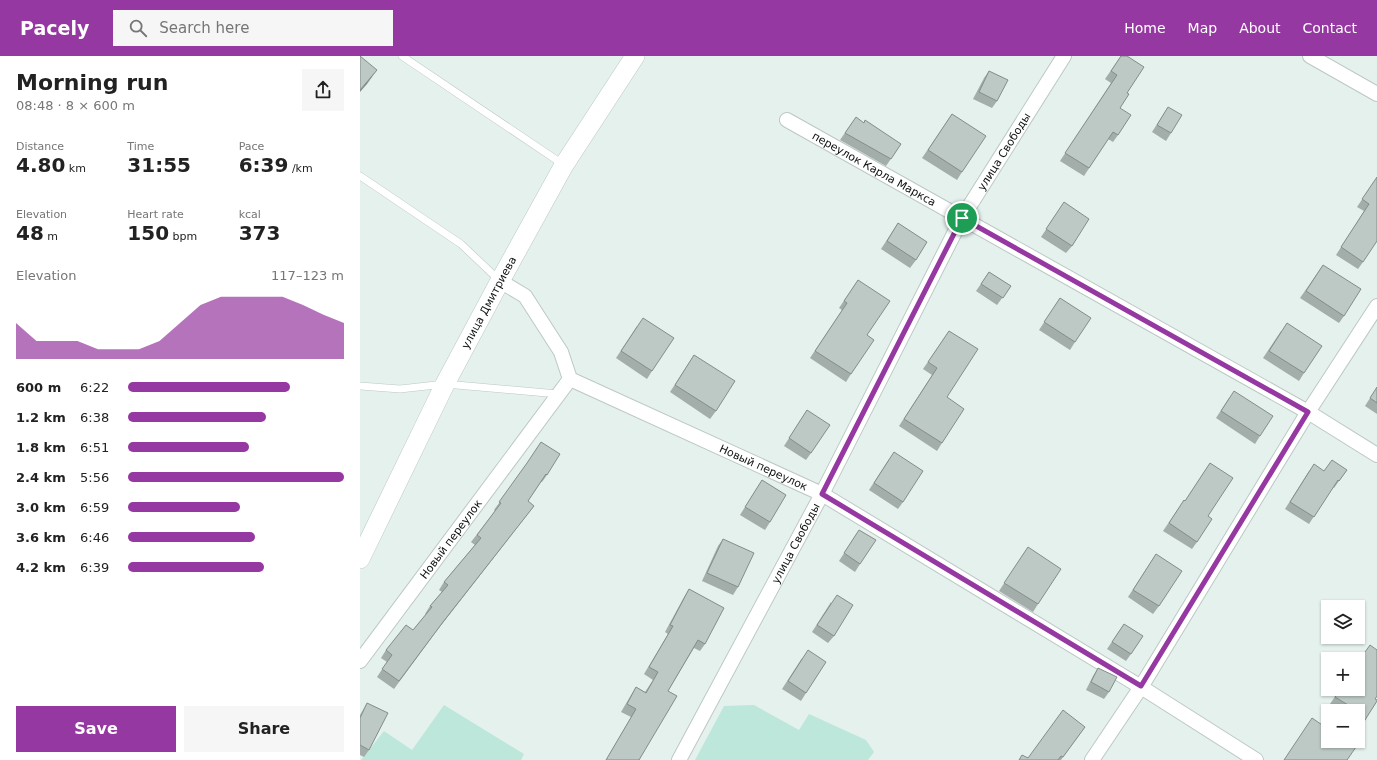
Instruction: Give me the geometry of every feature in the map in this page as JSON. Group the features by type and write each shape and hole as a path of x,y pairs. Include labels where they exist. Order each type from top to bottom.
{"street":[{"name":"улица Дмитриева","path":"360,559 445,384 500,281 564,165 635,56"},
{"name":"улица Свободы","path":"679,760 822,494 962,218 1064,56"},
{"path":"1310,56 1377,94"},
{"name":"переулок Карла Маркса","path":"787,120 1308,412 1377,455"},
{"path":"500,281 525,296 561,352 570,379"},
{"path":"1092,760 1141,686 1308,412 1377,306"},
{"name":"Новый переулок","path":"360,661 570,379 822,494 1141,686 1256,760"}],"lane":[{"path":"402,56 564,165"},
{"path":"360,176 461,244 500,281"},
{"path":"360,386 400,389 445,384 559,394"}],"green space":[{"path":"444,705 524,754 521,760 361,760 384,731 412,750"},
{"path":"754,705 799,730 809,714 866,740 874,752 868,760 695,760 724,706"}],"building":[{"path":"360,56 377,70 360,90"},
{"path":"1121,56 1127,56 1144,67 1127,93 1129,94 1120,108 1131,115 1118,135 1113,132 1089,168 1065,153 1117,75 1111,71"},
{"path":"989,71 1008,80 997,101 979,92"},
{"path":"1168,107 1182,115 1171,133 1157,125"},
{"path":"952,114 986,136 962,172 928,150"},
{"path":"856,117 864,123 865,120 901,144 891,159 845,133"},
{"path":"1377,177 1377,241 1363,262 1341,247 1369,204 1362,199"},
{"path":"1064,202 1089,219 1072,246 1046,229"},
{"path":"898,223 927,242 916,260 887,241"},
{"path":"1323,265 1361,289 1344,316 1306,291"},
{"path":"989,272 1011,286 1003,298 981,284"},
{"path":"858,280 890,301 867,335 874,340 851,374 815,351 847,303 844,301"},
{"path":"1060,298 1091,318 1075,342 1044,322"},
{"path":"643,318 674,338 652,371 621,351"},
{"path":"1287,323 1322,346 1304,373 1269,351"},
{"path":"949,331 978,349 947,397 964,409 942,443 904,419 937,368 928,362"},
{"path":"694,355 735,381 716,411 675,385"},
{"path":"1377,387 1377,403 1370,398"},
{"path":"1234,391 1273,416 1260,436 1221,411"},
{"path":"807,410 830,425 811,453 789,438"},
{"path":"541,442 560,454 528,501 534,506 399,681 382,669 392,655 386,650 406,625 413,630 432,607 430,606 448,585 444,582 481,538 477,535 501,503 499,502"},
{"path":"894,452 923,471 903,502 874,483"},
{"path":"1332,460 1347,470 1339,481 1338,480 1314,517 1290,502 1314,464 1324,471"},
{"path":"1210,463 1233,478 1208,516 1212,519 1197,542 1169,523"},
{"path":"762,480 786,495 770,522 745,507"},
{"path":"859,530 876,540 860,564 844,553"},
{"path":"723,539 754,553 738,587 707,573"},
{"path":"1028,547 1061,569 1038,604 1004,583"},
{"path":"1156,554 1182,571 1159,606 1133,590"},
{"path":"689,589 724,608 705,644 698,640 668,691 677,696 639,760 606,760 636,709 627,704 636,687 646,693 658,672 649,667 673,626 670,625"},
{"path":"837,595 853,605 834,636 817,625"},
{"path":"1124,624 1143,636 1131,654 1112,642"},
{"path":"1370,645 1377,650 1377,696 1375,699 1377,701 1365,720 1365,704 1346,704 1335,697 1365,696 1365,652"},
{"path":"808,650 826,662 806,693 788,681"},
{"path":"1098,668 1117,677 1109,692 1091,682"},
{"path":"367,703 388,713 369,750 360,745 360,718"},
{"path":"1063,710 1085,727 1063,757 1061,756 1058,760 1019,760 1022,755 1028,758"},
{"path":"1312,718 1321,724 1321,748 1355,748 1347,760 1284,760"}],"route":[{"path":"962,218 1308,412 1141,686 822,494 962,218"}]}
